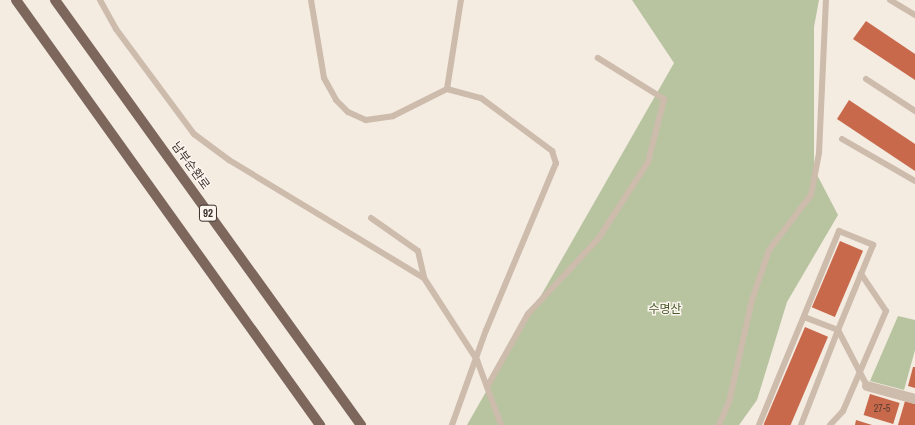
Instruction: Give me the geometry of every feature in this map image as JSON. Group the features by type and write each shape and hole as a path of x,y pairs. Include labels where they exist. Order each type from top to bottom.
{"main road":[{"path":"16,0 320,425"},
{"name":"남부순환로","path":"54,0 361,425"}],"street":[{"path":"867,386 915,399"}],"lane":[{"path":"100,0 116,29 194,134 228,160 424,278"},
{"path":"311,0 324,78 336,100 348,112 366,120 393,116 447,89 481,98 552,151 556,163 486,330 477,360 452,425"},
{"path":"447,89 461,0"},
{"path":"719,425 729,402 752,300 769,250 811,195 819,153 826,0"},
{"path":"890,0 915,15"},
{"path":"488,388 528,314 598,239 648,162 664,99 598,58"},
{"path":"866,80 915,111"},
{"path":"842,139 915,181"},
{"path":"371,218 418,251 424,278 477,360 501,425"},
{"path":"759,425 839,231 873,245 801,425"},
{"path":"830,425 843,411 886,311 861,274"},
{"path":"804,317 838,330 867,386"}],"green space":[{"name":"수명산","path":"632,0 819,0 814,27 814,169 838,215 787,302 757,400 739,425 467,425 674,63"},
{"path":"898,316 915,320 915,350 904,390 870,381"}],"building":[{"path":"866,21 915,54 915,80 853,39"},
{"path":"849,100 915,144 915,171 837,119"},
{"path":"840,241 863,251 835,317 812,307"},
{"path":"805,327 828,337 791,425 764,425"},
{"path":"913,367 915,367 915,388 908,386"},
{"path":"870,394 900,403 893,424 864,415"},
{"path":"905,401 915,404 915,425 898,425"},
{"path":"856,420 872,425 855,425"}]}
